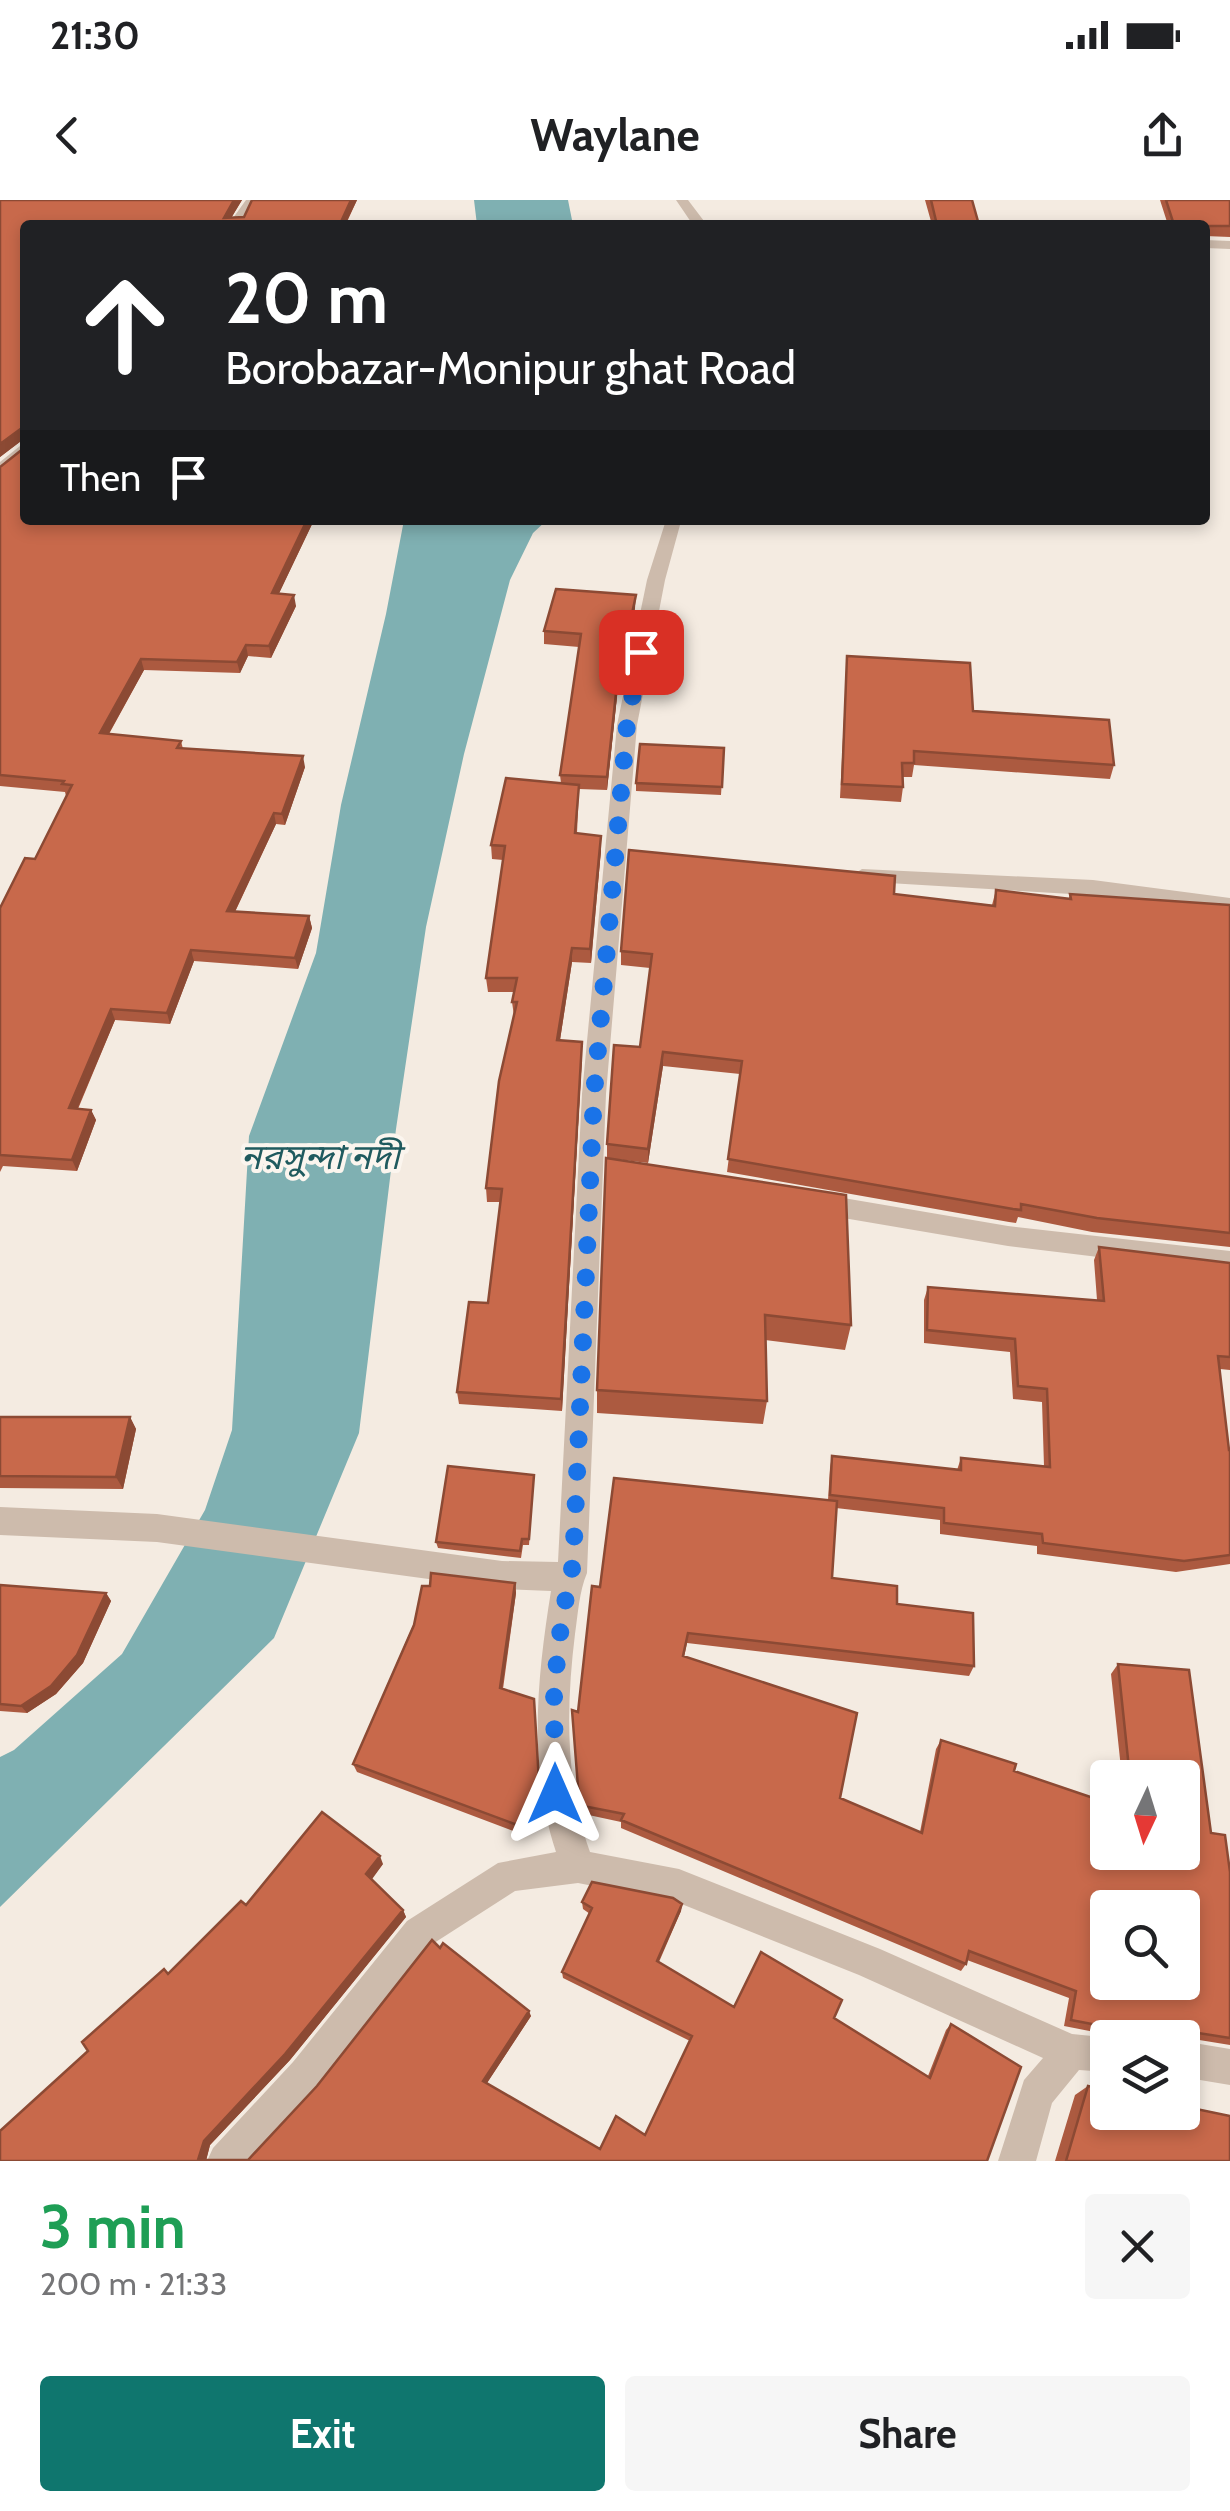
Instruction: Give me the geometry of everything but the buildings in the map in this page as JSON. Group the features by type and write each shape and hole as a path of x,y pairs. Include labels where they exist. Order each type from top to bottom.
{"street":[{"path":"0,470 20,451"},
{"path":"578,1866 564,1833 555,1794 554,1688 568,1575 573,1564 627,853 627,725 656,580 672,525"},
{"path":"840,874 966,884 1132,888 1230,906"},
{"path":"793,1199 1008,1236 1230,1262"},
{"path":"0,1522 156,1528 436,1568 536,1577 568,1575"},
{"path":"226,2161 306,2076 419,1934 510,1874 578,1866 678,1886 1089,2053 1037,2093 1017,2161"},
{"path":"1200,2062 1230,2067"}],"water":[{"path":"474,200 568,200 572,220 476,220"},
{"name":"নরসুন্দা নদী","path":"403,525 542,525 533,533 510,580 464,754 426,927 396,1129 359,1433 274,1638 0,1907 0,1757 14,1750 122,1654 205,1510 232,1430 249,1136 316,953 341,805"}],"route":[{"path":"555,1794 554,1688 568,1575 573,1571 594,1094 627,725 641,652"}]}
